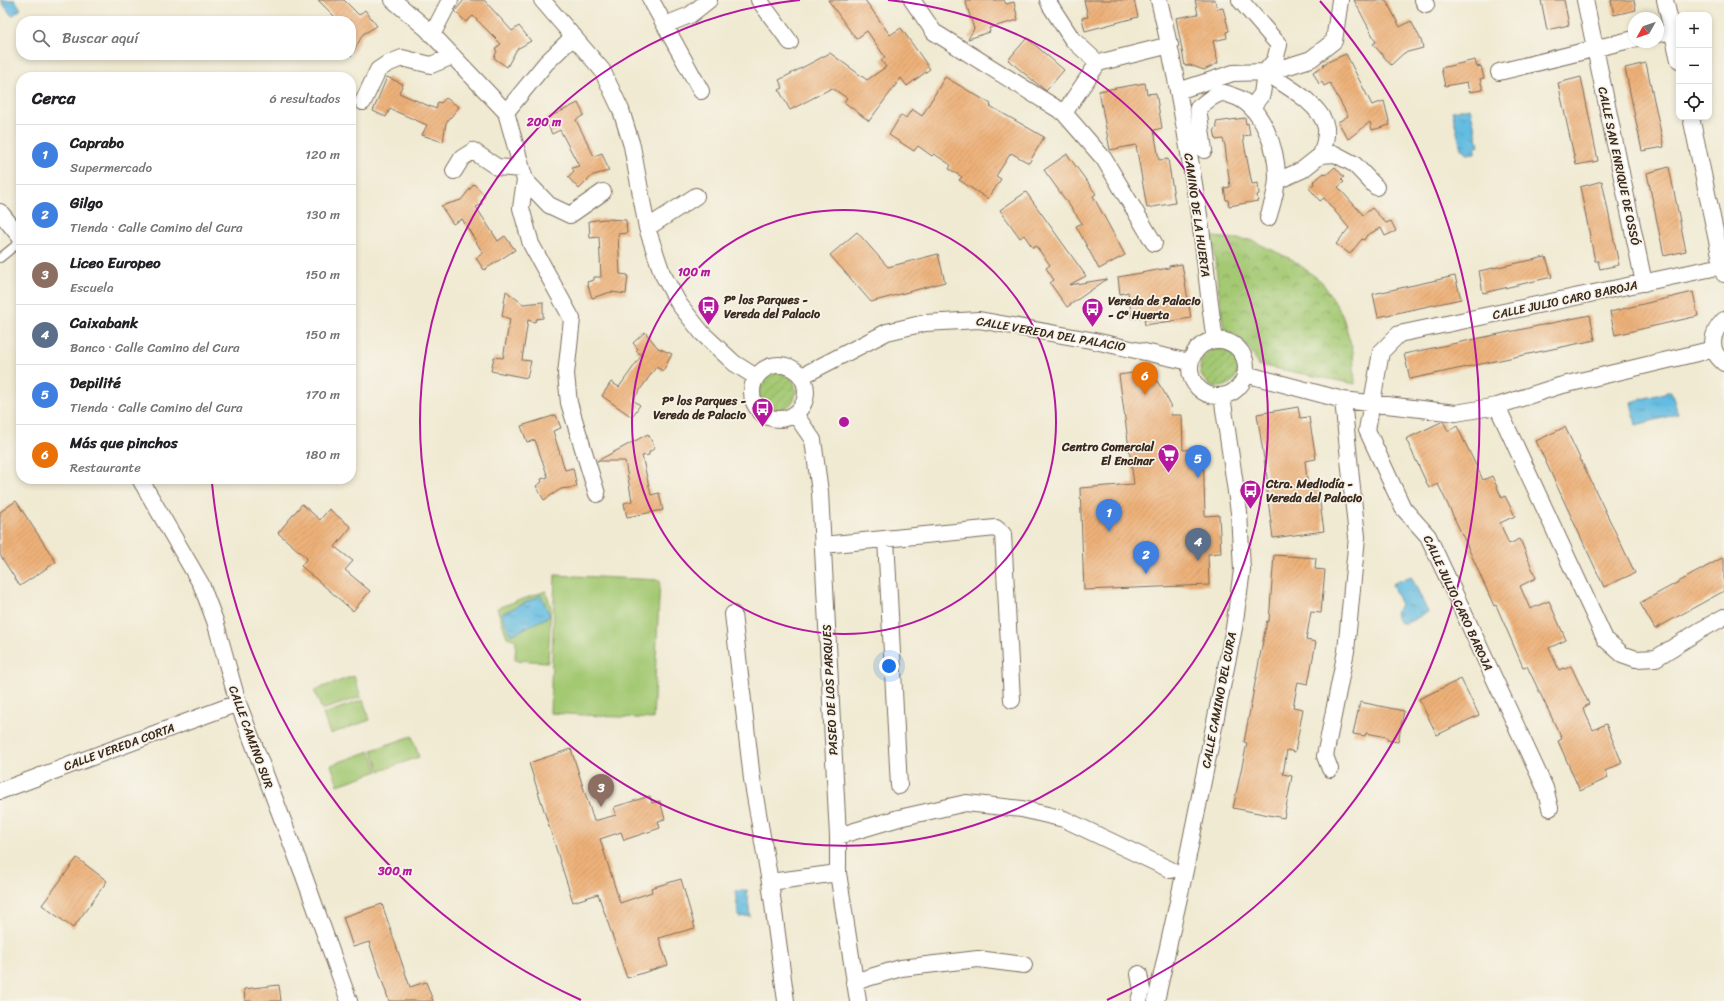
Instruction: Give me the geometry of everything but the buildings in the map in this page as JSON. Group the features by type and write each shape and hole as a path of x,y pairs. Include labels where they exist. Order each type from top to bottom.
{"street":[{"path":"393,0 432,34 506,112 523,174 521,208 531,244 572,319 566,374 569,403 597,494"},
{"path":"432,34 450,0"},
{"path":"542,0 602,70 621,110 632,146 647,228 662,273 679,304 702,333 734,363 756,377"},
{"path":"652,0 701,91"},
{"path":"665,25 690,15 709,0"},
{"path":"759,0 790,42"},
{"path":"912,0 934,32 1064,113 1104,160 1154,243"},
{"path":"1048,0 1072,39 1098,63"},
{"name":"CAMINO DE LA HUERTA","path":"1159,0 1170,45 1201,229 1215,340"},
{"path":"1240,0 1279,44 1274,60 1265,72 1262,94 1252,107"},
{"path":"1178,91 1233,74 1265,72 1311,59 1334,41 1340,0"},
{"name":"CALLE SAN ENRIQUE DE OSSÓ","path":"1585,0 1644,284"},
{"path":"1665,0 1665,33 1676,54"},
{"path":"506,112 546,63 574,36"},
{"path":"1499,72 1628,40"},
{"path":"1064,113 1098,63 1170,45"},
{"path":"364,102 378,70 387,64 402,58 430,65 453,56"},
{"path":"1265,72 1299,92 1320,114 1326,126 1326,142 1321,155 1302,170 1277,181"},
{"name":"CAMINO DE LA HUERTA","path":"1204,150 1198,108 1211,98 1224,93 1240,98 1252,107 1262,120 1274,150 1277,181 1276,193 1268,218"},
{"path":"1692,120 1718,271"},
{"path":"454,171 462,158 473,151 497,167 523,174 549,205 570,215 603,192"},
{"path":"1321,155 1335,154 1354,164 1376,187"},
{"path":"647,228 696,196"},
{"path":"0,212 16,232"},
{"name":"CALLE JULIO CARO BAROJA","path":"1550,808 1545,788 1428,536 1403,508 1367,430 1381,352 1399,334 1644,284 1718,271"},
{"name":"CALLE VEREDA DEL PALACIO","path":"802,376 887,332 925,323 978,320 1090,340 1190,362"},
{"path":"1724,320 1717,327 1713,338 1714,349 1719,359 1724,363"},
{"path":"1215,340 1225,341 1235,346 1242,354 1245,364 1245,374 1241,384 1233,392 1222,396 1211,396 1202,391 1194,383 1190,373 1190,362 1195,351 1204,344 1215,340"},
{"path":"1245,374 1343,400 1456,413 1497,406 1559,386 1714,349"},
{"path":"779,364 796,370 802,376 806,392 805,400 801,408 795,414 787,418 777,419 768,417 760,411 755,404 752,395 753,385 756,377 762,370 779,364"},
{"name":"CALLE CAMINO DEL CURA","path":"1156,1001 1184,875 1234,628 1242,570 1239,512 1222,396"},
{"path":"1330,769 1325,756 1346,651 1357,538 1343,400"},
{"path":"1497,406 1605,639 1622,654 1636,659 1656,658 1699,630 1724,617"},
{"name":"PASEO DE LOS PARQUES","path":"795,414 813,440 820,492 838,836 838,873 858,1001"},
{"name":"CALLE CAMINO SUR","path":"143,484 201,584 214,621 238,703 304,876 349,1001"},
{"path":"822,545 996,528 1003,534 1012,700"},
{"path":"886,539 899,786"},
{"path":"733,614 752,779 770,882 786,1001"},
{"name":"CALLE VEREDA CORTA","path":"0,791 238,703"},
{"path":"838,836 907,816 966,803 1022,809 1064,819 1171,870"},
{"path":"770,882 838,873"},
{"path":"854,982 902,968 978,959 1024,965"},
{"path":"1139,974 1142,990 1139,1001"}],"lane":[{"path":"0,258 16,245"}],"green space":[{"path":"1212,237 1251,240 1293,260 1322,282 1342,314 1353,351 1355,384 1258,365 1245,343 1241,339 1224,330"},
{"path":"1215,349 1223,349 1230,352 1235,357 1238,368 1235,379 1230,384 1223,387 1215,387 1208,384 1203,379 1200,372 1200,364 1203,357 1208,352"},
{"path":"777,372 787,375 793,381 796,391 793,401 787,407 777,410 767,407 761,401 758,391 761,381 767,375"},
{"path":"555,575 660,580 653,719 550,713"},
{"path":"546,591 551,607 548,662 515,660 516,640 507,637 497,608"},
{"path":"354,676 361,697 322,710 314,690"},
{"path":"363,700 370,720 330,734 323,714"},
{"path":"412,736 419,757 380,771 372,750"},
{"path":"370,751 378,771 338,785 331,765"}],"water":[{"path":"0,0 15,0 21,9 12,16"},
{"path":"1470,108 1479,145 1475,147 1475,153 1467,154 1464,149 1461,149 1452,111"},
{"path":"1671,391 1678,414 1636,425 1631,402"},
{"path":"1411,576 1428,612 1407,623 1400,623 1396,618 1395,613 1401,605 1392,584"},
{"path":"541,595 550,616 511,635 501,614"},
{"path":"747,890 750,916 739,917 735,891"}],"place":[{"name":"Pº los Parques - Vereda del Palacio","path":"709,326"},
{"name":"Vereda de Palacio - Cº Huerta","path":"1092,328"},
{"name":"Más que pinchos","path":"1145,395"},
{"name":"Pº los Parques - Vereda de Palacio","path":"762,428"},
{"name":"Centro Comercial El Encinar","path":"1169,474"},
{"name":"Depilité","path":"1198,478"},
{"name":"Ctra. Mediodía - Vereda del Palacio","path":"1251,510"},
{"name":"Caprabo","path":"1109,532"},
{"name":"Caixabank","path":"1198,561"},
{"name":"Gilgo","path":"1146,574"},
{"name":"Liceo Europeo","path":"601,807"}]}
